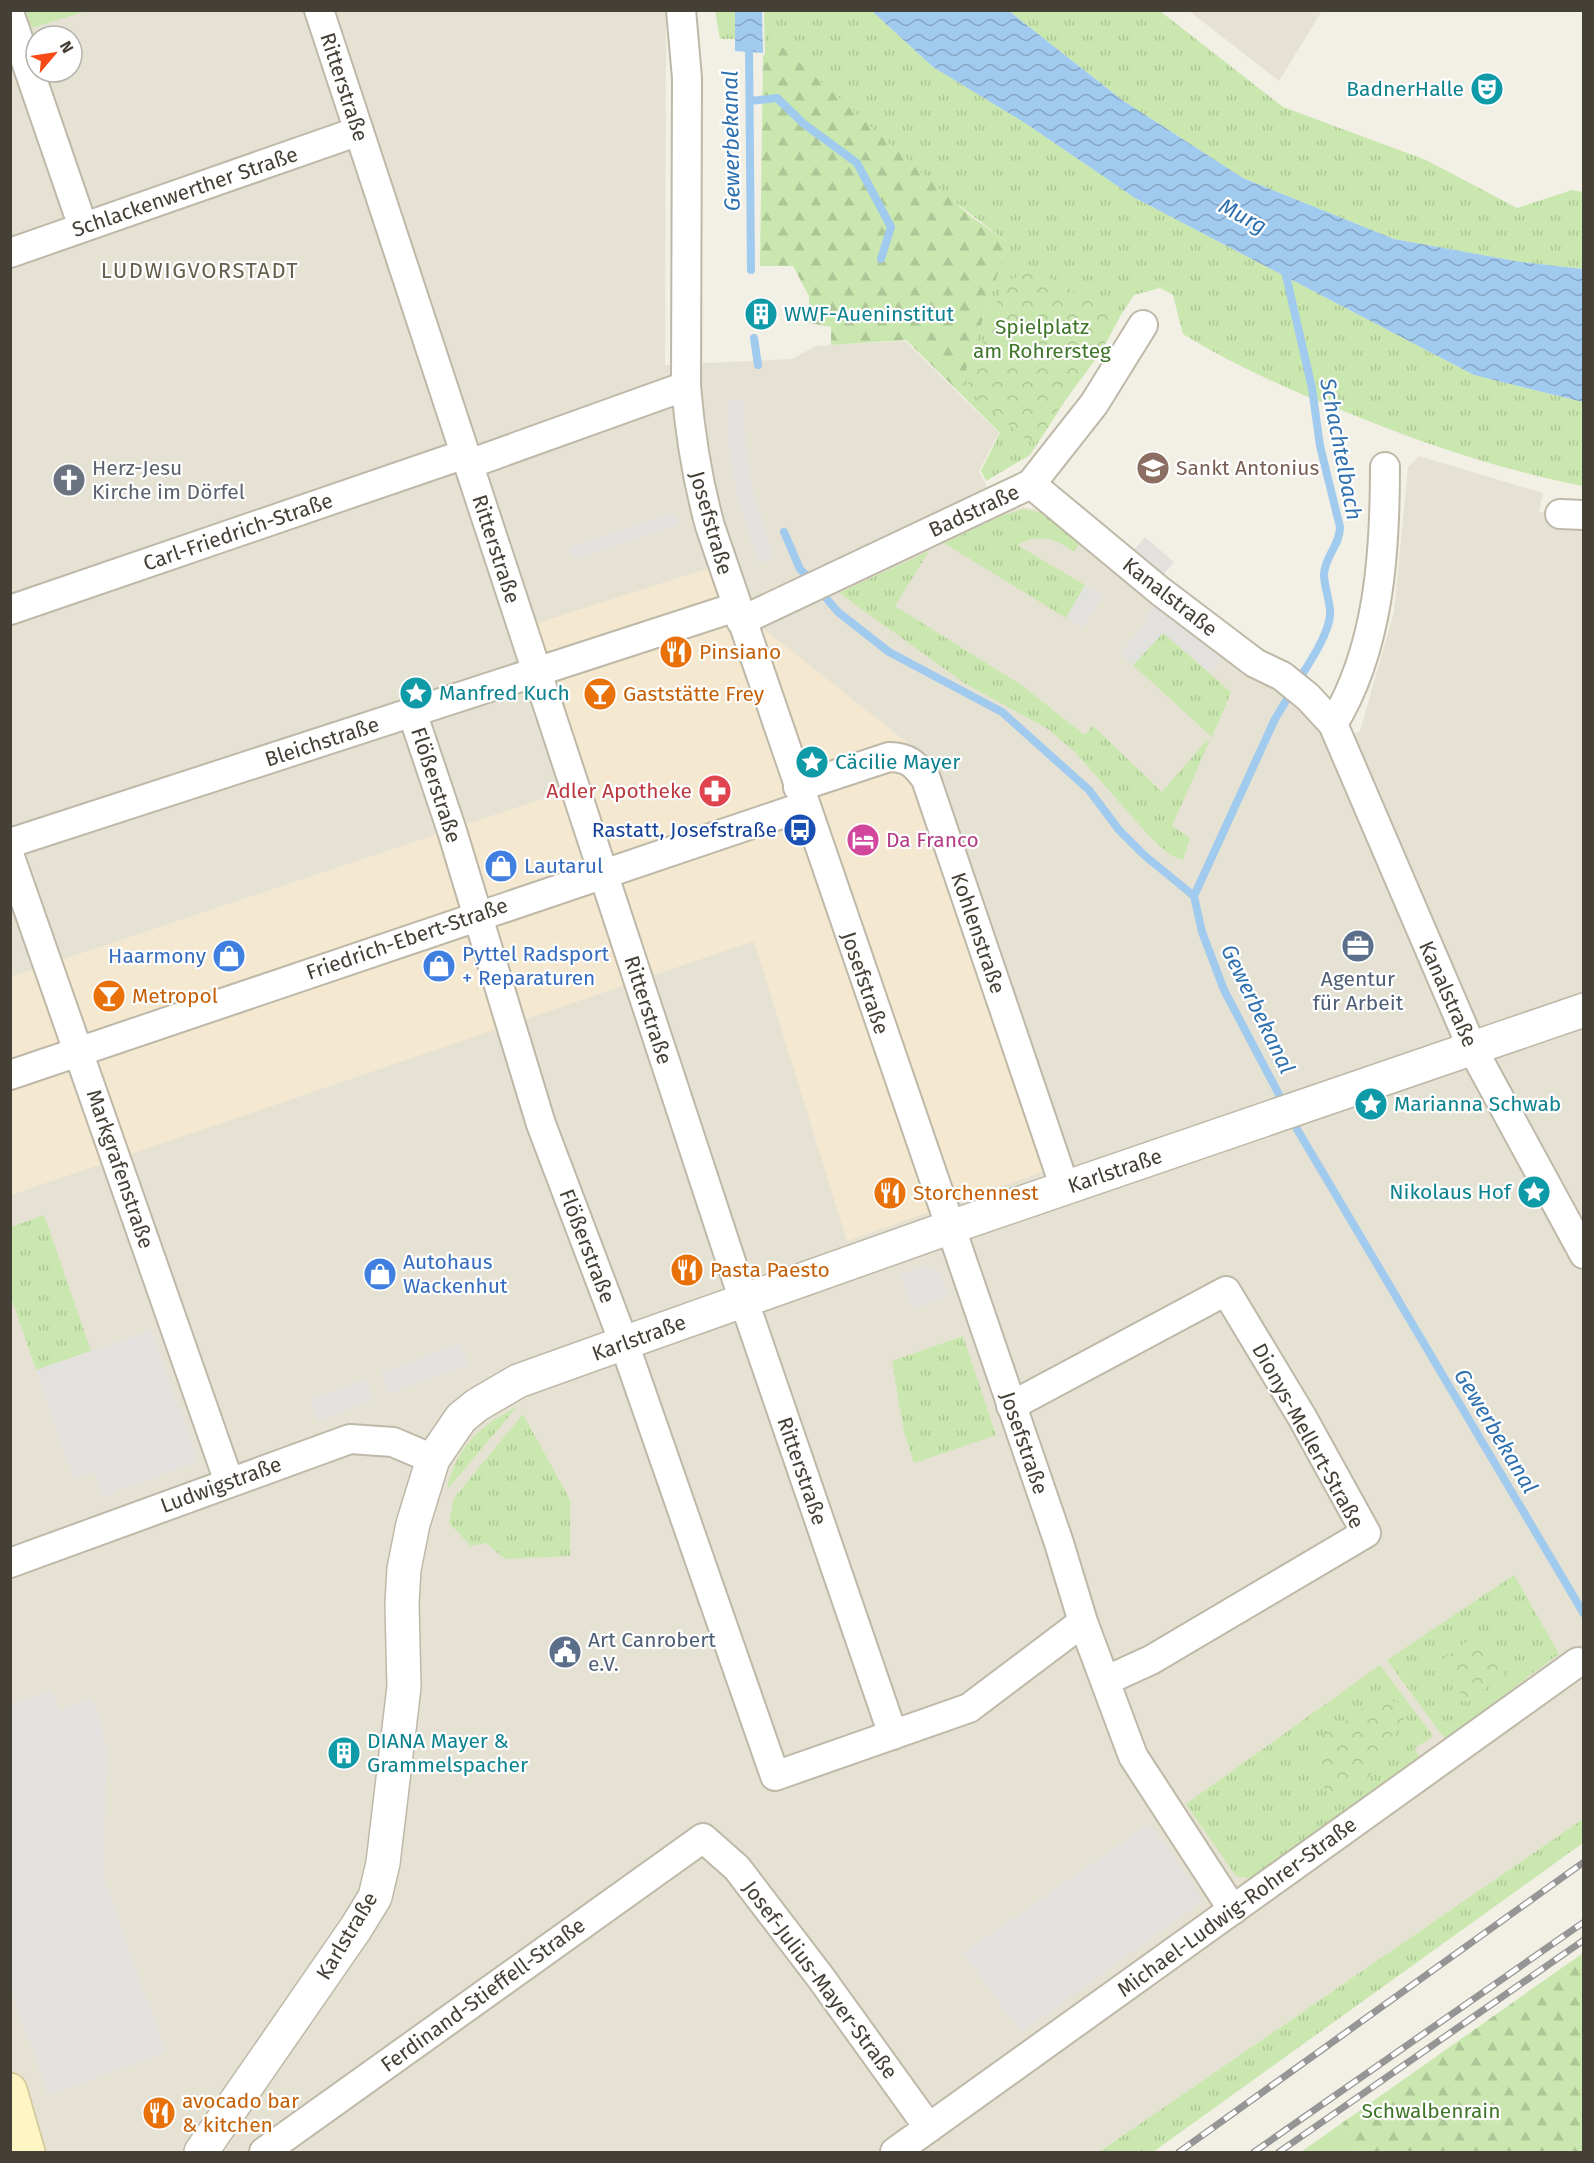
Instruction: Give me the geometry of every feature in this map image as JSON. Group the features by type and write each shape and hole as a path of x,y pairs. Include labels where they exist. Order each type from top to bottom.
{"main road":[{"path":"10,2090 28,2152"}],"street":[{"name":"Ritterstraße","path":"319,10 744,1301 893,1735"},
{"name":"Josefstraße","path":"681,10 687,78 686,386 690,434 698,480 739,614 801,796 951,1227 1083,1622 1133,1756 1233,1910"},
{"path":"10,15 83,227"},
{"name":"Schlackenwerther Straße","path":"10,253 359,131"},
{"name":"Badstraße","path":"739,614 799,593 1031,484 1094,404 1143,325"},
{"name":"Carl-Friedrich-Straße","path":"10,610 686,386"},
{"path":"1333,724 1351,695 1364,654 1376,595 1384,529 1385,467"},
{"name":"Kanalstraße","path":"1031,484 1160,591 1255,663 1281,676 1308,697 1333,724 1472,1048 1584,1254"},
{"name":"Bleichstraße","path":"10,843 537,672 739,614"},
{"name":"Flößerstraße","path":"412,712 452,831 541,1124 624,1343 775,1776 893,1735"},
{"name":"Kohlenstraße","path":"801,796 889,757 903,757 916,765 926,779 1065,1188"},
{"name":"Friedrich-Ebert-Straße","path":"10,1075 476,915 604,874 801,796"},
{"name":"Markgrafenstraße","path":"10,857 229,1482"},
{"name":"Karlstraße","path":"201,2152 356,1929 375,1897 383,1863 404,1687 404,1569 420,1496 433,1459 461,1418 497,1391 624,1343 951,1227 1584,1010"},
{"name":"Dionys-Mellert-Straße","path":"1011,1406 1226,1291 1302,1417 1366,1533 1151,1660 1105,1681"},
{"name":"Ludwigstraße","path":"10,1563 351,1439 393,1442 433,1459"},
{"path":"893,1735 969,1708 1083,1622"},
{"name":"Michael-Ludwig-Rohrer-Straße","path":"895,2152 1578,1662"},
{"name":"Josef-Julius-Mayer-Straße","path":"703,1838 736,1868 821,1978 929,2128"},
{"name":"Ferdinand-Stieffell-Straße","path":"264,2152 703,1838"}],"shaded area":[{"path":"86,10 666,11 665,365 792,359 816,346 905,341 999,433 979,471 1000,513 1024,507 1048,512 1319,722 1330,748 1360,731 1394,612 1408,467 1419,456 1543,493 1539,512 1583,518 1583,1819 1099,2152 11,2152 11,11 26,11 31,24 24,24 24,84 84,84 84,24 45,24"},
{"path":"1189,11 1322,11 1279,81"},
{"path":"743,400 746,449 753,490 774,558 758,563 737,494 729,451 727,401"},
{"path":"674,513 679,525 573,559 569,547"},
{"path":"1145,537 1174,562 1163,575 1134,550"},
{"path":"722,564 736,607 929,760 1068,1163 847,1241 754,941 11,1195 10,977 575,788 522,628"},
{"path":"1085,585 1103,595 1083,628 1066,618"},
{"path":"1155,605 1222,660 1211,673 1163,633 1133,665 1120,653 1148,621 1144,617"},
{"path":"926,1265 940,1272 948,1296 912,1310 900,1275"},
{"path":"152,1330 198,1462 120,1489 104,1498 95,1472 74,1479 36,1370"},
{"path":"461,1343 468,1365 389,1394 381,1373"},
{"path":"366,1379 374,1400 318,1421 310,1399"},
{"path":"52,1690 60,1710 92,1699 102,1727 107,1752 103,1876 166,2053 48,2095 11,1989 10,1704"},
{"path":"1150,1823 1204,1900 1021,2033 963,1953"}],"green space":[{"path":"26,10 86,11 45,24 31,24"},
{"path":"715,11 735,11 736,39 720,39"},
{"path":"764,11 872,11 933,67 1025,123 1135,198 1474,375 1583,402 1583,486 1498,466 1443,448 1388,429 1270,380 1226,359 1183,334 1173,295 1160,288 1134,295 1030,455 986,481 981,471 1000,433 959,392 1008,243 765,55"},
{"path":"1009,11 1160,11 1283,107 1426,160 1517,208 1572,190 1583,192 1583,269 1521,262 1394,239 1243,178 1122,100"},
{"path":"779,44 969,215 1008,243 959,392 906,340 831,345 831,327 809,323 809,296 793,266 760,266 763,56"},
{"name":"Spielplatz am Rohrersteg","path":"1035,269 1119,319 1099,355 1032,444 966,389 1004,282"},
{"path":"1024,509 1047,514 1081,541 1074,552 1054,540 1040,538 1017,545 1085,585 1066,618 944,543 1001,516"},
{"path":"929,551 895,606 1021,685 1085,735 1093,726 1162,792 1207,740 1209,742 1172,826 1190,838 1183,860 1170,855 1151,838 1075,752 1048,729 966,684 839,593"},
{"path":"1163,633 1231,692 1212,737 1133,665"},
{"path":"44,1215 91,1351 36,1370 11,1297 11,1227"},
{"path":"963,1336 996,1435 914,1463 904,1432 892,1361"},
{"path":"516,1408 447,1490 456,1463 471,1440 491,1422"},
{"path":"523,1414 570,1500 570,1556 505,1559 486,1543 471,1546 449,1523 454,1498"},
{"path":"1514,1575 1559,1654 1445,1739 1387,1660"},
{"path":"1478,1634 1505,1674 1466,1702 1439,1662"},
{"path":"1380,1665 1433,1736 1414,1749 1421,1758 1257,1880 1236,1876 1186,1804"},
{"path":"1376,1698 1404,1703 1405,1717 1388,1749 1367,1779 1340,1792 1325,1790 1313,1764 1321,1753 1319,1737 1353,1716"},
{"path":"1583,1819 1583,1843 1153,2152 1099,2152"},
{"name":"Schwalbenrain","path":"1583,1953 1583,2152 1362,2152 1342,2123"},
{"path":"1342,2123 1362,2152 1301,2152"}],"water":[{"path":"735,11 762,11 763,53 735,51"},
{"name":"Murg","path":"872,11 1009,11 1122,100 1243,178 1394,239 1521,262 1583,269 1583,402 1474,375 1135,198 1025,123 933,67"}],"waterway":[{"name":"Gewerbekanal","path":"749,44 751,270"},
{"path":"750,101 777,98 804,124 857,163 891,227 881,259"},
{"name":"Schachtelbach","path":"1285,271 1312,388 1320,446 1340,527 1338,539 1324,574 1329,600 1329,623 1298,681"},
{"name":"Gewerbekanal","path":"754,338 758,365"},
{"name":"Gewerbekanal","path":"784,532 800,569 812,582"},
{"name":"Gewerbekanal","path":"820,591 838,612 889,652 1002,712 1089,790 1119,830 1144,855 1194,896 1202,932 1224,990 1285,1106"},
{"name":"Schachtelbach","path":"1194,896 1275,719 1292,691"},
{"name":"Gewerbekanal","path":"1291,1119 1584,1614"}],"railway":[{"path":"1179,2152 1584,1862"},
{"path":"1254,2152 1584,1922"},
{"path":"1279,2152 1584,1940"}],"place":[{"name":"BadnerHalle","path":"1487,89"},
{"name":"WWF-Aueninstitut","path":"761,314"},
{"name":"Sankt Antonius","path":"1153,468"},
{"name":"Herz-Jesu Kirche im Dörfel","path":"69,480"},
{"name":"Pinsiano","path":"676,652"},
{"name":"Manfred Kuch","path":"416,693"},
{"name":"Gaststätte Frey","path":"600,694"},
{"name":"Cäcilie Mayer","path":"812,762"},
{"name":"Adler Apotheke","path":"715,791"},
{"name":"Rastatt, Josefstraße","path":"800,830"},
{"name":"Da Franco","path":"863,840"},
{"name":"Lautarul","path":"501,866"},
{"name":"Agentur für Arbeit","path":"1358,946"},
{"name":"Haarmony","path":"229,956"},
{"name":"Pyttel Radsport + Reparaturen","path":"439,966"},
{"name":"Metropol","path":"109,996"},
{"name":"Marianna Schwab","path":"1371,1104"},
{"name":"Nikolaus Hof","path":"1534,1192"},
{"name":"Storchennest","path":"890,1193"},
{"name":"Pasta Paesto","path":"687,1270"},
{"name":"Autohaus Wackenhut","path":"380,1274"},
{"name":"Art Canrobert e.V.","path":"565,1652"},
{"name":"DIANA Mayer & Grammelspacher","path":"344,1753"},
{"name":"avocado bar & kitchen","path":"159,2113"}],"district":[{"name":"LUDWIGVORSTADT","path":"200,270"}]}
